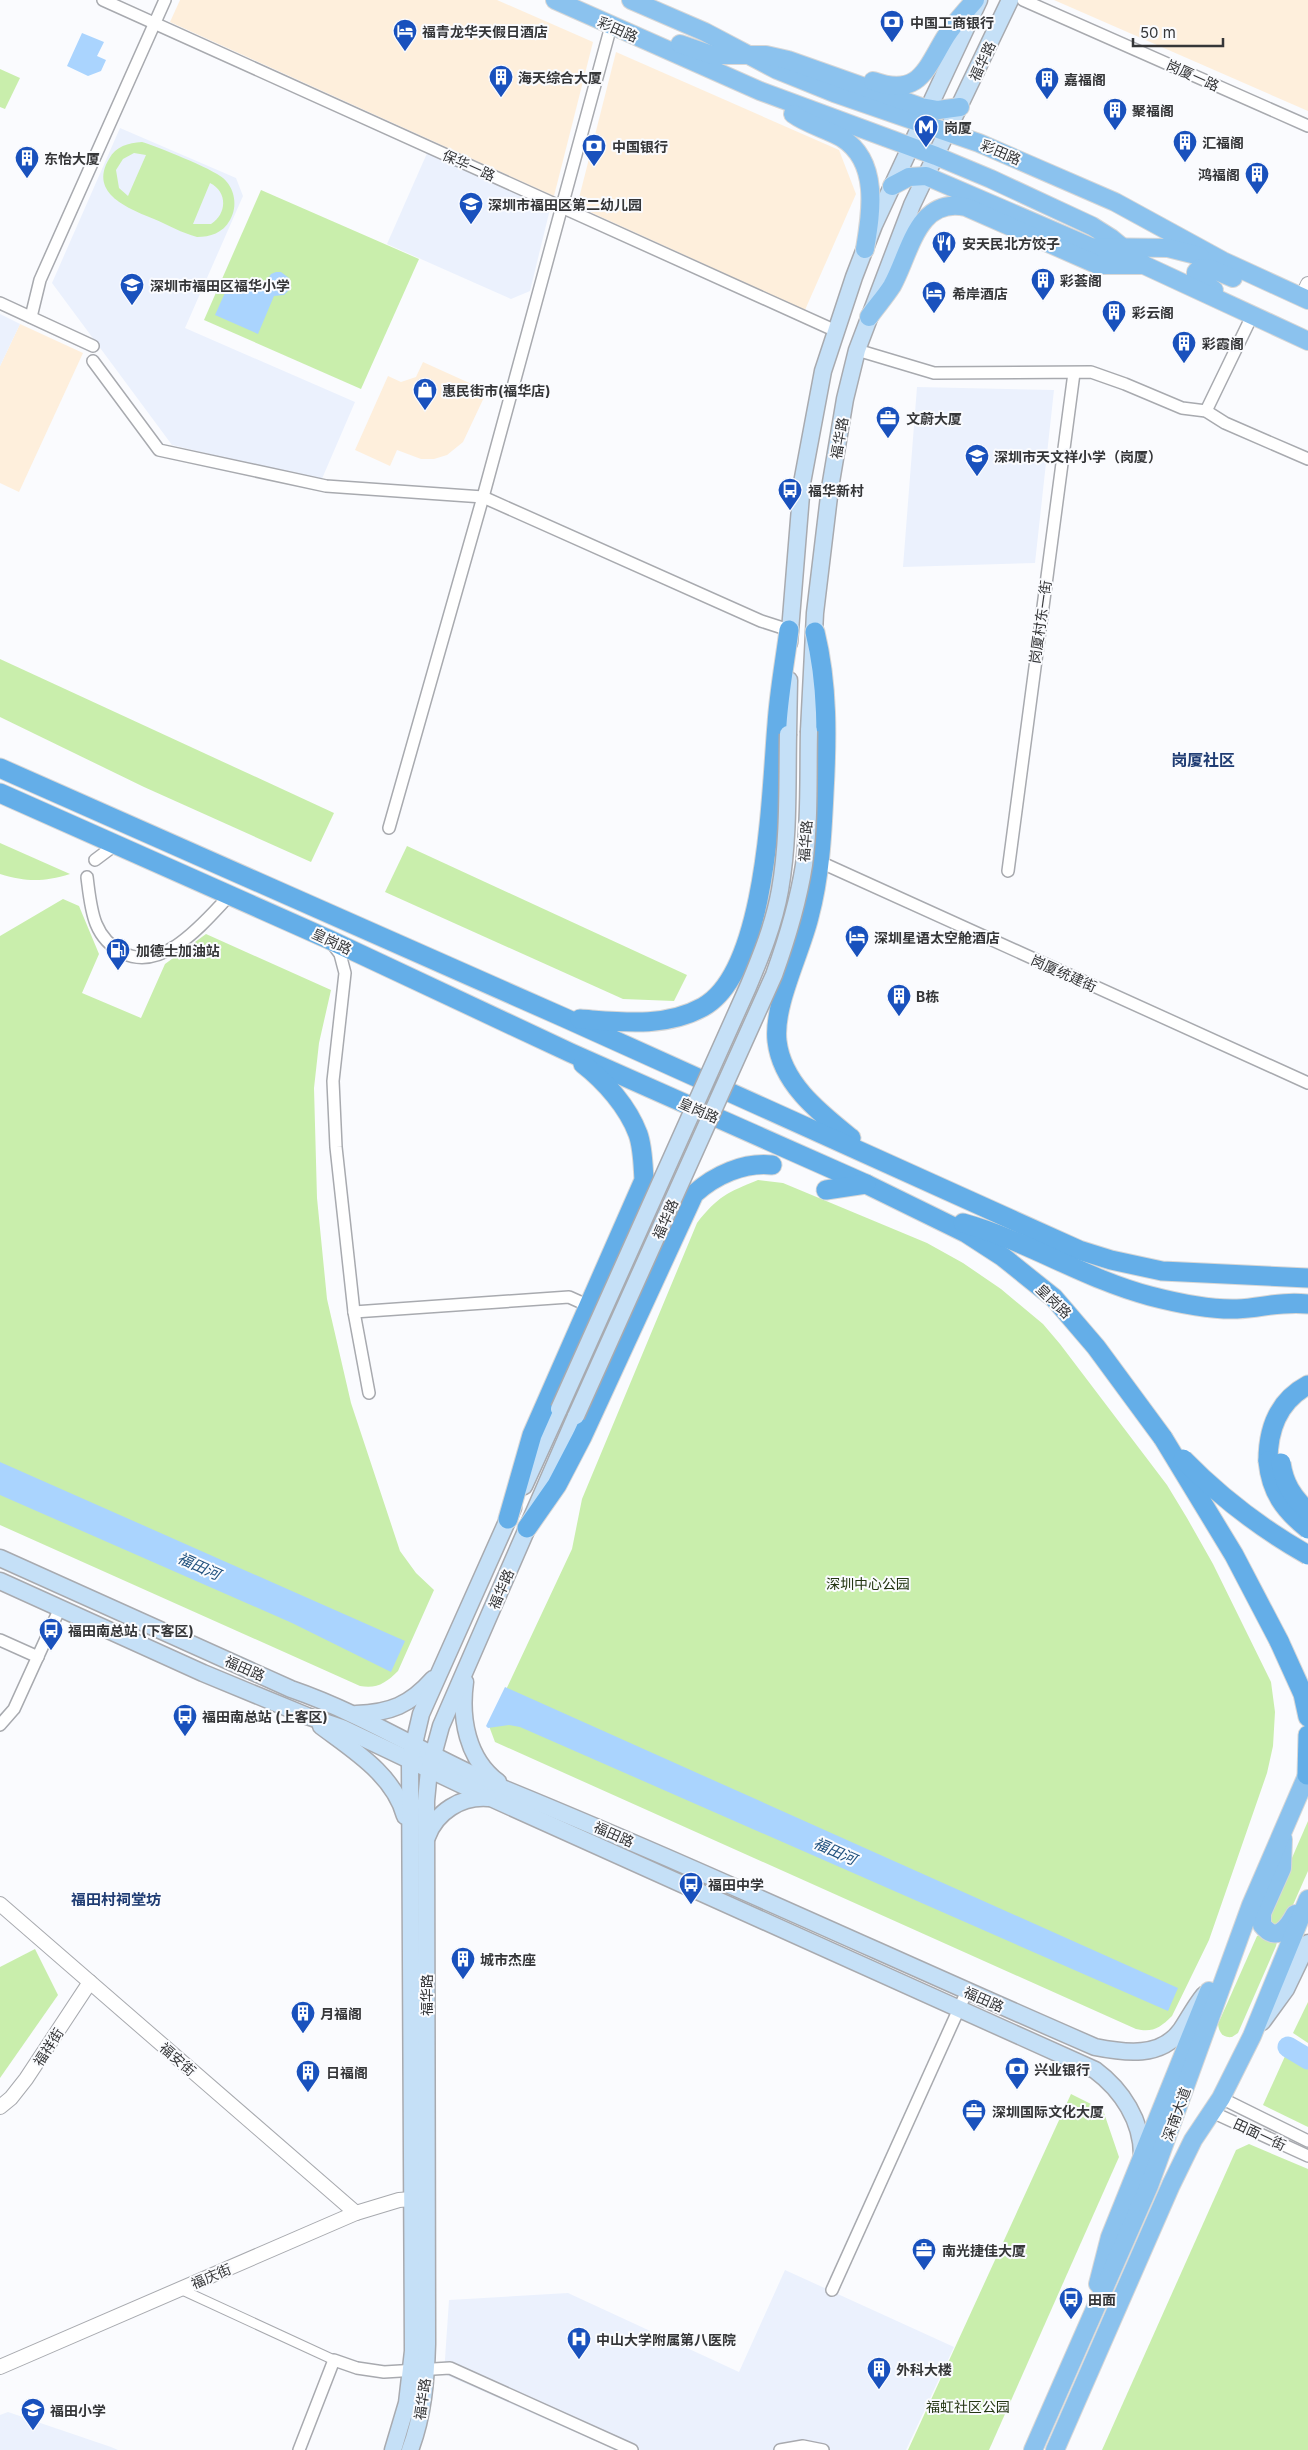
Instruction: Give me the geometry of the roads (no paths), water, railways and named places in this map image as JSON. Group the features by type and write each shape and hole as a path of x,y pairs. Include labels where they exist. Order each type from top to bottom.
{"highway":[{"path":"565,1018 625,1023 658,1022 684,1015 704,1007 719,995 734,970 754,913 765,867 770,826 778,711 789,630"},
{"path":"815,632 826,698 825,774 820,862 809,918 777,1025 779,1048 786,1070 802,1094 814,1107 871,1155"},
{"name":"皇岗路","path":"0,768 565,1018 1079,1250 1128,1265 1180,1273 1303,1275"},
{"name":"皇岗路","path":"0,793 328,939 571,1053 935,1216 997,1253 1054,1298 1096,1347 1163,1438 1193,1469 1236,1507 1308,1555"},
{"path":"734,970 733,978 737,994 750,1005 767,1006 781,998 786,991"},
{"path":"508,1520 532,1435 638,1199 644,1180 638,1134 629,1116 595,1073 571,1053"},
{"path":"527,1528 557,1484 582,1437 694,1194 704,1185 746,1166 772,1165"},
{"path":"826,1190 866,1184"},
{"path":"638,1199 653,1192 669,1196 680,1207 681,1222"},
{"path":"935,1216 1002,1236 1112,1284 1172,1300 1237,1309 1286,1302 1308,1304"},
{"path":"1308,1385 1294,1394 1278,1413 1269,1436 1275,1462 1287,1486 1293,1496 1308,1510"},
{"path":"1308,1398 1294,1410 1287,1422 1275,1462 1272,1482 1280,1502 1308,1529"},
{"path":"1163,1438 1234,1555 1280,1641 1303,1694 1308,1717"},
{"path":"1308,1735 1308,1773"}],"main road":[{"name":"彩田路","path":"555,0 760,91 936,156 1092,226 1144,265 1308,341"},
{"path":"704,32 797,52 879,83 890,86 901,85 913,82 928,69 945,38 975,0"},
{"name":"福华路","path":"420,2198 409,1830 410,1761 413,1744 422,1714 744,996 769,932 780,890 786,845 789,630 802,483 823,371 865,249 892,186 912,147 979,0"},
{"name":"福华路","path":"410,2450 420,2419 420,2198 426,1841 431,1762 441,1726 576,1416 774,976 786,942 799,895 804,864 815,632 830,488 845,398 857,350 907,215 1010,0"},
{"name":"彩田路","path":"635,1 802,80 926,116 948,132 979,143 1115,202 1223,261 1282,288 1306,294"},
{"path":"628,33 666,39 712,55 746,54"},
{"path":"760,91 797,117 843,139 853,148 862,161 871,192 871,215 865,249"},
{"path":"926,116 960,107"},
{"path":"892,186 909,177 926,176 1091,247 1168,248 1223,261"},
{"name":"彩田路","path":"869,317 891,287 921,224 931,213 941,207 952,204 966,207 1098,265 1144,265"},
{"path":"1224,302 1219,293 1196,278 1196,272 1200,268 1212,269 1247,284 1282,288"},
{"name":"福田路","path":"0,1558 354,1714 413,1744 431,1762 491,1798 1082,2063 1106,2078 1117,2089 1140,2130 1142,2156"},
{"name":"福田路","path":"0,1580 307,1716 342,1728 410,1761 431,1762 529,1797 1095,2047 1133,2052 1156,2049 1172,2040 1212,1985"},
{"path":"468,1665 464,1713 466,1732 473,1751 491,1777 509,1791"},
{"path":"354,1714 380,1713 396,1708 411,1700 442,1669"},
{"path":"307,1716 358,1754 379,1774 403,1808 409,1830"},
{"name":"深南大道","path":"1033,2450 1155,2171 1251,1905 1308,1773"},
{"path":"426,1841 433,1824 450,1807 472,1798 491,1798"},
{"path":"1284,1829 1282,1868 1262,1913 1262,1925 1266,1931 1275,1934 1282,1932 1308,1897"},
{"name":"深南大道","path":"1055,2450 1171,2185 1252,2036 1308,1897"},
{"path":"1252,2036 1286,1989 1308,1943"},
{"path":"1095,2308 1103,2258 1142,2156 1212,1985 1232,1955"},
{"name":"福华路","path":"393,2450 419,2370"}],"street":[{"name":"保华一路","path":"103,0 836,331"},
{"path":"30,317 40,280 164,0"},
{"name":"岗厦一路","path":"1023,0 1308,126"},
{"path":"390,828 483,497 603,48 611,26"},
{"path":"0,302 93,346"},
{"path":"1206,411 1252,316"},
{"path":"857,350 934,373 1091,372 1182,408 1206,411 1225,423 1308,459"},
{"path":"93,361 159,450 326,486 483,497 761,621 789,630"},
{"name":"岗厦村东一街","path":"1008,871 1074,373"},
{"name":"岗厦统建街","path":"820,862 1308,1083"},
{"path":"87,877 94,916 102,936 112,947 139,958 149,958 180,942 230,895"},
{"path":"328,939 340,954 345,973 333,1080 336,1147 354,1312 369,1393"},
{"path":"354,1312 569,1298 589,1306"},
{"path":"0,1725 14,1709 60,1608"},
{"path":"0,1640 38,1657"},
{"name":"福安街","path":"0,1904 356,2213"},
{"name":"福祥街","path":"0,2107 26,2079 90,1982"},
{"path":"832,2290 967,1992"},
{"name":"田面一街","path":"1216,2105 1308,2141"},
{"name":"田面一街","path":"1216,2105 1308,2156"},
{"name":"福庆街","path":"0,2367 356,2213 391,2202 420,2198"},
{"path":"180,2289 334,2360 372,2370 445,2368 455,2370 632,2450"},
{"path":"299,2450 334,2360"},
{"path":"780,2450 803,2446 823,2450"}],"water":[{"path":"82,33 104,42 97,56 106,60 101,71 88,76 67,66"},
{"path":"281,272 289,278 291,288 284,295 274,296 258,334 215,315 228,286 266,282 271,274"},
{"path":"0,1462 405,1641 391,1672 292,1623 0,1495"},
{"path":"505,1687 1178,1988 1168,2011 520,1727 509,1725 488,1728 486,1726"}],"waterway":[{"name":"福田河","path":"1288,2047 1308,2059"}],"place":[{"name":"中国工商银行","path":"892,43"},
{"name":"福青龙华天假日酒店","path":"405,52"},
{"name":"海天综合大厦","path":"501,98"},
{"name":"嘉福阁","path":"1047,100"},
{"name":"聚福阁","path":"1115,131"},
{"name":"岗厦","path":"926,148"},
{"name":"汇福阁","path":"1185,163"},
{"name":"中国银行","path":"594,167"},
{"name":"东怡大厦","path":"27,179"},
{"name":"鸿福阁","path":"1257,195"},
{"name":"深圳市福田区第二幼儿园","path":"471,225"},
{"name":"安天民北方饺子","path":"944,264"},
{"name":"彩荟阁","path":"1043,301"},
{"name":"深圳市福田区福华小学","path":"132,306"},
{"name":"希岸酒店","path":"934,314"},
{"name":"彩云阁","path":"1114,333"},
{"name":"彩霞阁","path":"1184,364"},
{"name":"惠民街市(福华店)","path":"425,411"},
{"name":"文蔚大厦","path":"888,439"},
{"name":"深圳市天文祥小学（岗厦）","path":"977,477"},
{"name":"福华新村","path":"790,511"},
{"name":"深圳星语太空舱酒店","path":"857,958"},
{"name":"加德士加油站","path":"118,971"},
{"name":"B栋","path":"899,1017"},
{"name":"福田南总站 (下客区)","path":"51,1651"},
{"name":"福田南总站 (上客区)","path":"185,1737"},
{"name":"福田中学","path":"691,1905"},
{"name":"城市杰座","path":"463,1980"},
{"name":"月福阁","path":"303,2034"},
{"name":"兴业银行","path":"1017,2090"},
{"name":"日福阁","path":"308,2093"},
{"name":"深圳国际文化大厦","path":"974,2132"},
{"name":"南光捷佳大厦","path":"924,2271"},
{"name":"田面","path":"1071,2320"},
{"name":"中山大学附属第八医院","path":"579,2360"},
{"name":"外科大楼","path":"879,2390"},
{"name":"福田小学","path":"33,2431"}],"district":[{"name":"岗厦社区","path":"1203,760"},
{"name":"福田村祠堂坊","path":"116,1899"}],"park label":[{"name":"深圳中心公园","path":"868,1583"},
{"name":"福虹社区公园","path":"968,2406"}]}
